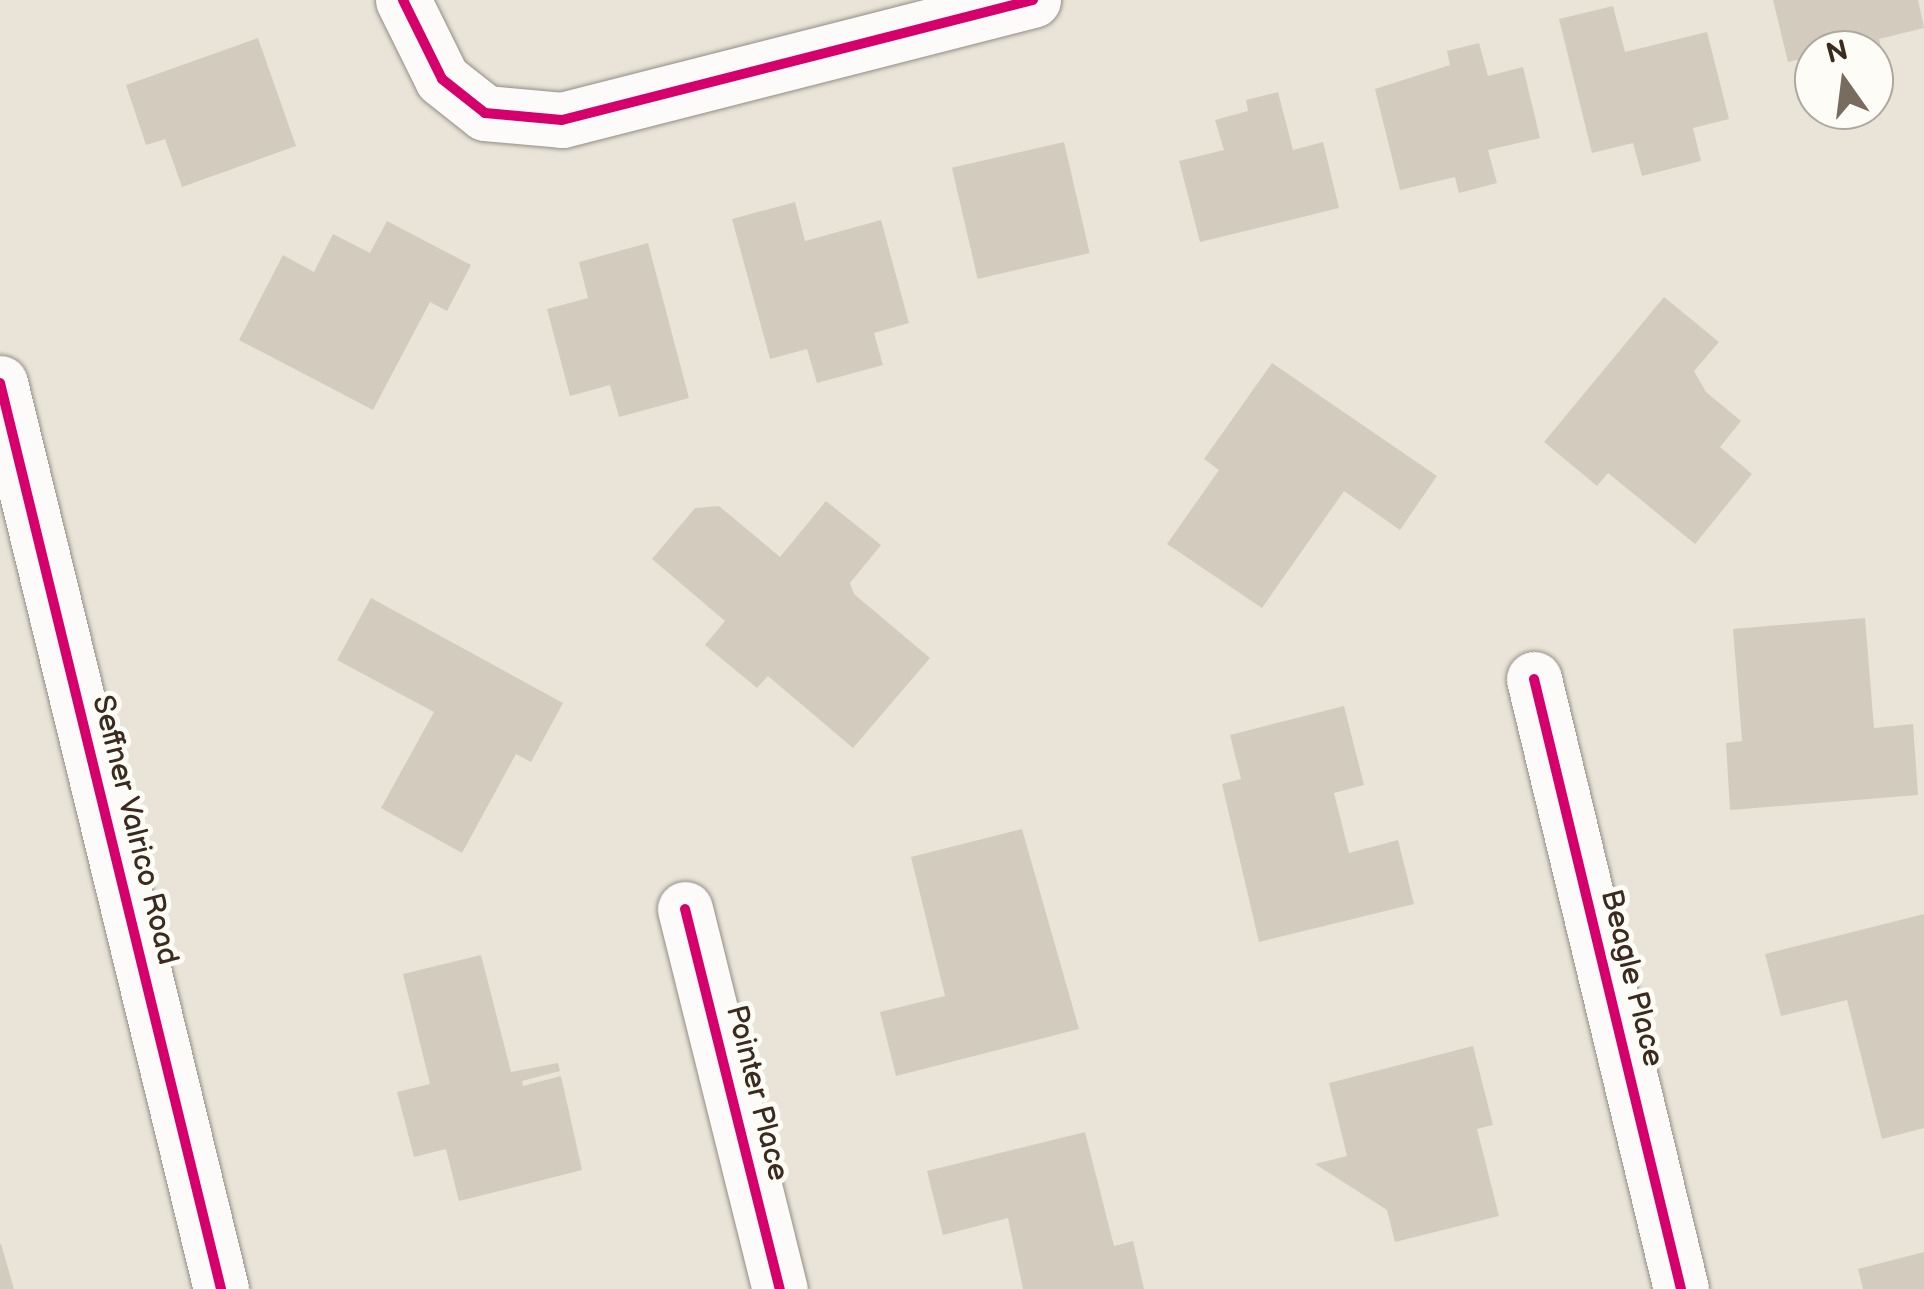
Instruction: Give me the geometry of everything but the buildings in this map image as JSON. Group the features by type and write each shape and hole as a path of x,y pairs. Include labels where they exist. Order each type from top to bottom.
{"street":[{"path":"403,0 442,79 486,113 562,120 1033,0"},
{"name":"Seffner Valrico Road","path":"0,383 222,1289"},
{"name":"Beagle Place","path":"1534,679 1681,1289"},
{"name":"Pointer Place","path":"685,909 780,1289"}],"cycle path":[{"path":"403,0 442,79 485,113 562,120 1033,0"},
{"path":"0,383 221,1289"},
{"path":"1534,679 1681,1289"},
{"path":"685,909 780,1289"}]}
